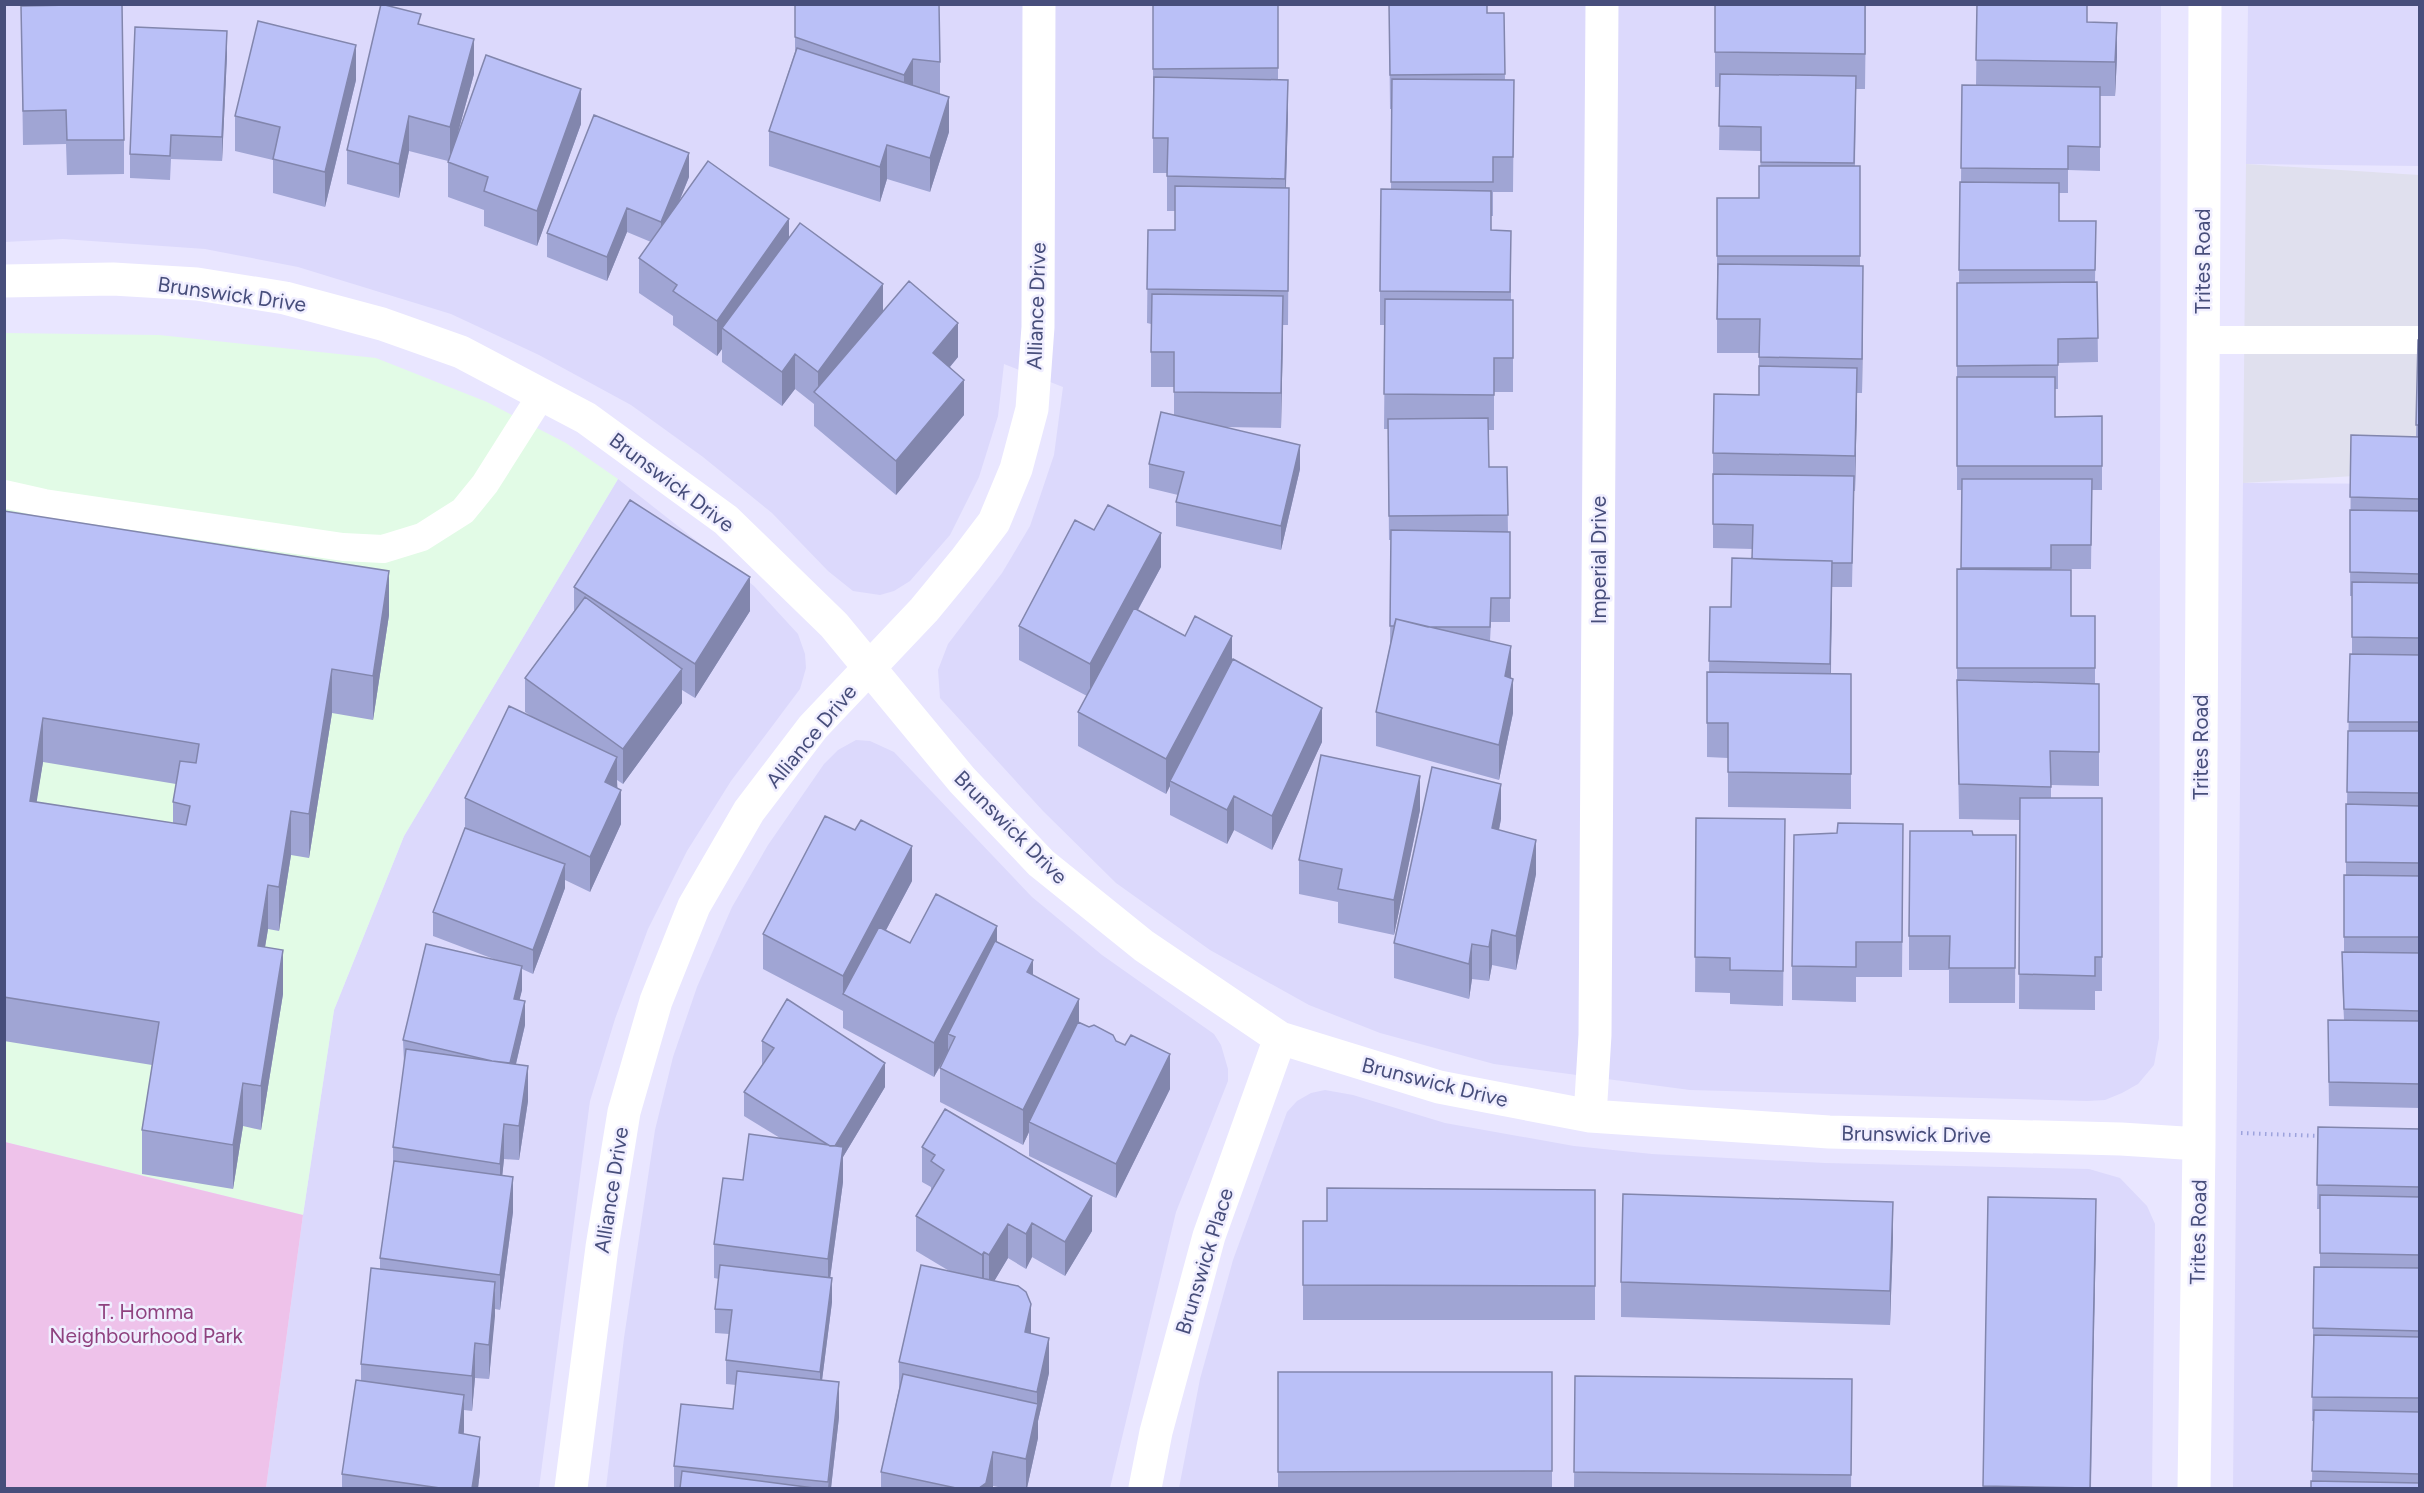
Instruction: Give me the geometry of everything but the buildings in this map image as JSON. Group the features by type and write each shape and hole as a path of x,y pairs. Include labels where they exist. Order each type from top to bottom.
{"street":[{"name":"Alliance Drive","path":"571,1488 602,1247 622,1123 656,1001 694,906 749,811 813,727 938,593 994,522 1016,470 1032,409 1038,327 1038,4"},
{"name":"Imperial Drive","path":"1590,1116 1595,1035 1602,4"},
{"name":"Trites Road","path":"2194,1488 2205,4"},
{"name":"Brunswick Drive","path":"4,281 113,279 197,285 285,298 382,324 461,352 586,418 726,520 834,625 962,780 1041,863 1144,946 1280,1038 1439,1087 1590,1116 1829,1132 2121,1139 2198,1137"},
{"name":"Brunswick Place","path":"1145,1488 1156,1432 1209,1236 1280,1038"}],"lane":[{"path":"2202,340 2420,340"},
{"path":"4,494 44,503 342,547 383,549 422,537 463,511 485,484 542,394"}],"path":[{"path":"2198,1137 2326,1136"}],"shaded area":[{"path":"5,5 2161,5 2159,1038 2154,1065 2138,1084 2122,1093 2105,1100 2087,1101 1690,1090 1494,1064 1380,1033 1309,1005 1210,950 1116,883 1043,811 940,698 938,670 948,644 1002,573 1030,526 1054,455 1063,387 1004,364 998,416 979,477 950,535 910,581 894,591 880,595 853,591 828,571 772,513 703,457 631,405 539,355 451,314 298,267 205,249 63,239 5,242"},
{"path":"2248,5 2419,5 2419,166 2246,164"},
{"path":"2246,164 2419,175 2419,472 2243,483"},
{"path":"5,333 159,335 376,358 487,402 566,443 618,479 404,836 334,1010 303,1215 5,1142"},
{"path":"618,479 754,586 798,634 805,654 806,668 800,689 731,781 687,851 648,929 615,1019 590,1101 539,1488 266,1488 303,1215 334,1010 404,836"},
{"path":"2243,483 2419,484 2419,1488 2233,1488"},
{"path":"856,740 870,741 894,752 1032,897 1102,955 1214,1034 1221,1045 1228,1069 1228,1081 1176,1212 1110,1488 606,1488 624,1338 655,1130 673,1057 697,987 732,907 768,845 824,764 838,750"},
{"path":"1325,1090 1353,1095 1445,1123 1574,1146 1652,1154 1825,1163 2089,1169 2120,1178 2147,1206 2155,1224 2152,1488 1179,1488 1200,1379 1233,1260 1287,1112 1297,1101 1311,1093"}],"green space":[{"name":"T. Homma Neighbourhood Park","path":"5,1142 303,1215 266,1488 5,1488"}]}
